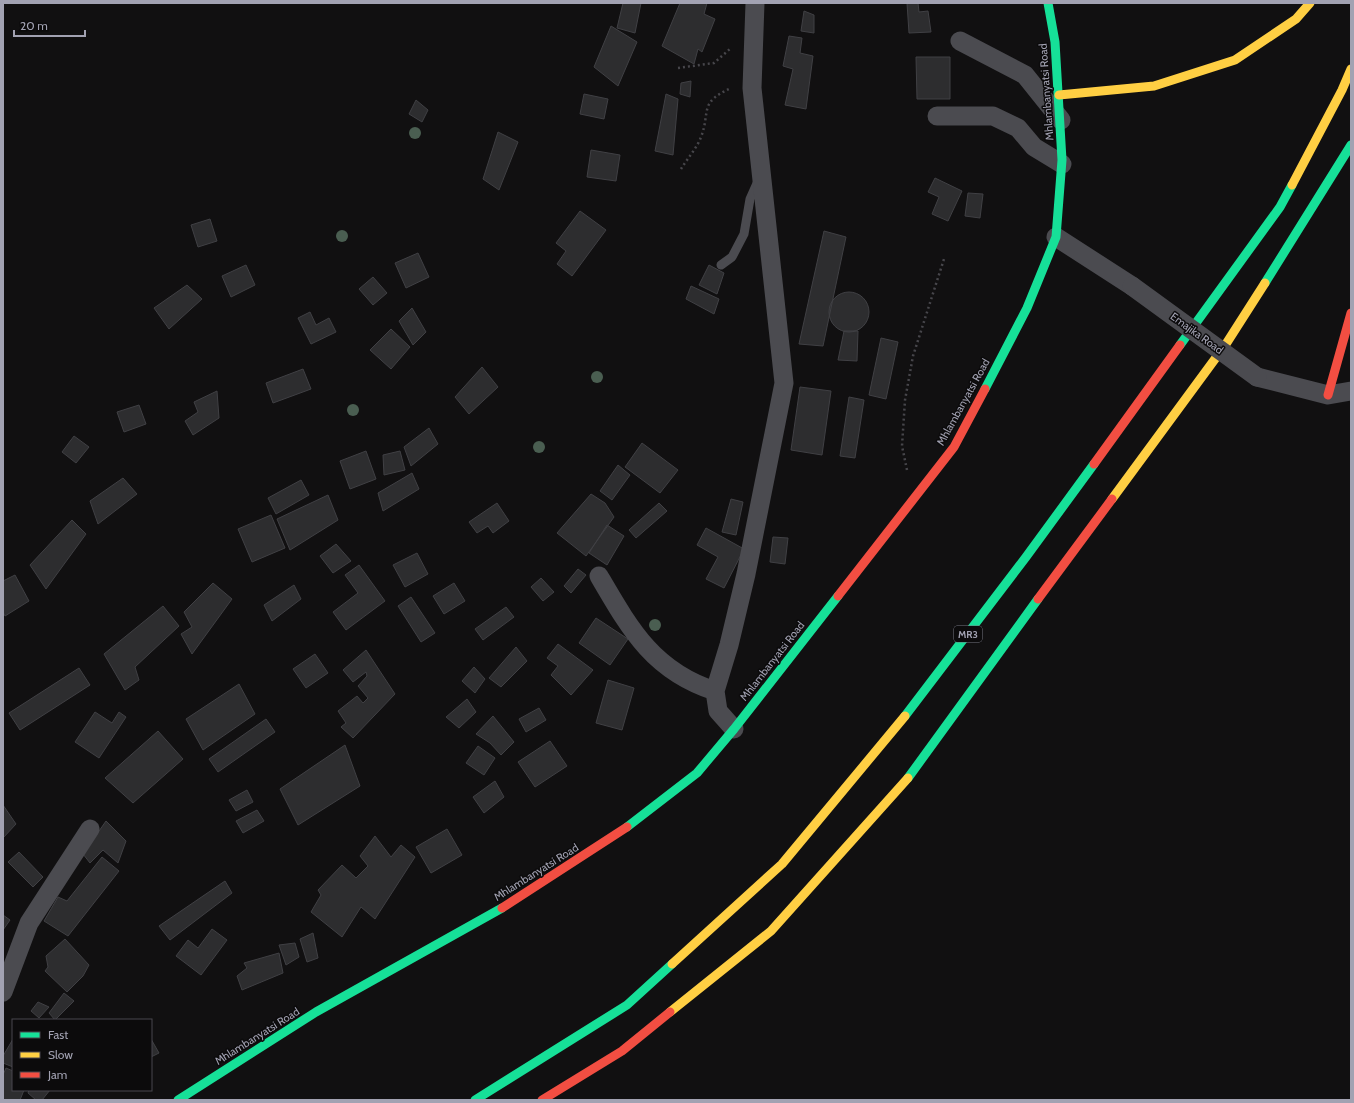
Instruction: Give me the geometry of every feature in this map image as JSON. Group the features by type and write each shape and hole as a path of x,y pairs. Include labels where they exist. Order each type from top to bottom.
{"main road":[{"name":"Mhlambanyatsi Road","path":"178,1100 316,1012 517,900 612,838 697,773 734,729 954,447 1027,308 1056,236 1062,164 1061,120 1055,42 1048,3"},
{"path":"1059,95 1154,86 1235,60 1296,19 1310,3"},
{"name":"MR3","path":"475,1100 627,1005 782,864 904,718 970,631 1026,557 1280,207 1342,90 1351,69"},
{"path":"542,1100 622,1051 770,931 913,773 1030,610 1226,344 1351,145"},
{"path":"1328,395 1351,314"}],"street":[{"path":"734,729 718,711 715,691 729,645 746,574 784,383 760,176 752,88 756,3"},
{"path":"960,41 1024,75 1061,120"},
{"path":"937,116 993,116 1018,128 1034,147 1062,164"},
{"name":"Emajika Road","path":"1056,236 1132,286 1257,377 1328,395 1351,391"},
{"path":"599,576 620,612 638,638 657,660 687,680 715,691"},
{"path":"3,992 29,923 90,829"}],"lane":[{"path":"721,265 732,257 744,234 750,199 760,176"}],"path":[{"path":"678,68 714,63 734,46 755,23"},
{"path":"681,169 701,137 706,108 720,94 737,85 752,72"},
{"path":"914,500 902,446 905,400 913,356 944,259"}],"building":[{"path":"623,3 641,3 635,33 617,28"},
{"path":"680,3 707,3 704,14 715,19 702,52 698,49 694,64 662,46"},
{"path":"907,3 918,3 919,12 928,11 931,32 909,33"},
{"path":"804,11 814,15 814,33 801,31"},
{"path":"611,26 637,42 618,86 594,67"},
{"path":"789,36 802,38 800,53 813,56 806,109 785,105 793,69 783,66"},
{"path":"916,57 950,57 950,99 917,99"},
{"path":"691,81 690,97 680,94 681,83"},
{"path":"584,94 608,99 604,119 580,114"},
{"path":"666,94 678,99 673,155 655,151"},
{"path":"416,100 428,110 422,122 409,114"},
{"path":"498,132 518,142 499,190 483,179"},
{"path":"591,150 620,155 616,181 587,177"},
{"path":"935,178 962,191 948,221 932,214 939,197 928,192"},
{"path":"968,193 983,194 980,218 965,216"},
{"path":"580,211 606,230 572,276 557,264 566,251 556,243"},
{"path":"210,219 217,241 198,247 191,225"},
{"path":"824,231 846,237 823,346 799,344"},
{"path":"418,253 429,277 406,288 395,263"},
{"path":"246,265 255,285 231,297 222,276"},
{"path":"709,265 724,273 717,294 699,285"},
{"path":"373,277 387,293 373,305 359,289"},
{"path":"187,285 202,299 169,329 154,308"},
{"path":"691,286 719,299 714,314 686,299"},
{"path":"849,292 857,294 863,298 867,304 869,312 867,320 863,326 857,330 849,332 841,330 835,326 831,320 829,312 831,304 835,298 841,294"},
{"path":"412,308 426,332 413,345 399,321"},
{"path":"310,312 316,325 329,318 336,332 311,344 298,318"},
{"path":"391,329 410,347 391,369 370,350"},
{"path":"844,331 858,331 857,361 838,360"},
{"path":"881,338 898,342 886,399 869,395"},
{"path":"482,367 498,387 469,414 455,397"},
{"path":"303,369 311,389 273,403 266,383"},
{"path":"800,387 831,391 822,455 791,450"},
{"path":"217,391 219,418 193,435 185,421 198,412 194,402"},
{"path":"849,397 864,400 855,458 840,456"},
{"path":"139,405 146,424 124,432 117,412"},
{"path":"429,428 438,444 411,466 404,447"},
{"path":"74,436 89,447 76,463 62,452"},
{"path":"642,443 678,470 660,493 625,467"},
{"path":"366,451 376,479 350,489 340,461"},
{"path":"400,451 405,470 384,475 383,455"},
{"path":"618,465 630,475 612,500 600,491"},
{"path":"412,473 419,489 383,511 378,493"},
{"path":"123,478 137,494 98,524 90,501"},
{"path":"301,480 309,495 276,514 268,498"},
{"path":"591,494 605,503 614,517 586,556 557,533"},
{"path":"328,495 338,520 290,550 277,519"},
{"path":"731,499 743,502 736,535 722,532"},
{"path":"497,503 509,521 493,533 488,526 477,533 469,522"},
{"path":"659,503 667,511 636,538 629,530"},
{"path":"271,515 285,548 252,562 238,529"},
{"path":"72,520 86,534 46,589 30,565"},
{"path":"607,525 624,536 607,565 589,553"},
{"path":"706,528 744,549 724,588 706,579 718,557 697,545"},
{"path":"773,537 788,538 785,564 770,562"},
{"path":"336,544 351,561 333,573 320,556"},
{"path":"417,553 428,574 405,587 393,565"},
{"path":"359,565 385,601 346,630 333,612 358,593 345,575"},
{"path":"578,569 586,575 571,593 564,586"},
{"path":"15,575 29,601 5,616 3,612 3,581"},
{"path":"541,578 554,592 543,601 531,587"},
{"path":"213,583 232,599 192,654 181,634 192,627 184,612"},
{"path":"454,583 465,601 444,614 433,596"},
{"path":"294,585 301,599 272,621 264,605"},
{"path":"411,597 435,633 421,642 398,606"},
{"path":"163,606 179,626 135,667 139,680 125,690 104,654"},
{"path":"506,607 514,617 483,640 475,629"},
{"path":"596,618 628,639 610,665 579,643"},
{"path":"558,644 593,670 571,695 551,675 558,666 547,658"},
{"path":"516,647 527,661 501,687 489,678"},
{"path":"366,650 395,694 353,738 341,727 346,723 338,711 357,696 363,703 368,698 358,686 367,676 366,672 353,682 343,670"},
{"path":"315,654 328,673 306,688 293,669"},
{"path":"474,667 485,679 475,693 462,681"},
{"path":"79,668 90,685 20,730 9,713"},
{"path":"608,680 634,688 622,730 596,723"},
{"path":"239,684 255,714 203,750 186,719"},
{"path":"467,699 476,712 459,728 446,717"},
{"path":"539,708 546,720 526,732 519,719"},
{"path":"95,712 112,723 119,712 126,717 99,758 75,742"},
{"path":"493,716 514,742 501,755 490,743 476,734"},
{"path":"266,719 275,732 218,772 209,759"},
{"path":"158,731 183,759 133,803 105,778"},
{"path":"550,741 567,766 535,787 518,762"},
{"path":"345,745 360,786 298,825 280,789"},
{"path":"478,746 495,758 484,775 466,763"},
{"path":"495,781 504,797 484,813 473,797"},
{"path":"247,790 253,802 236,811 229,800"},
{"path":"3,805 16,824 3,838"},
{"path":"257,810 264,821 243,833 236,821"},
{"path":"106,821 126,841 118,863 103,850 90,863 83,854"},
{"path":"447,829 462,855 431,873 416,847"},
{"path":"375,836 391,857 401,845 415,857 375,919 361,907 342,937 311,912 321,895 318,890 342,865 356,878 368,866 360,856"},
{"path":"19,852 43,877 33,887 8,862"},
{"path":"102,857 119,871 68,936 44,921 58,897 67,901"},
{"path":"225,881 232,893 170,940 159,926"},
{"path":"3,915 10,920 3,930"},
{"path":"212,929 227,940 201,975 176,956 188,940 198,948"},
{"path":"313,933 318,958 307,962 300,939"},
{"path":"65,939 89,965 83,976 67,992 45,971 48,967 46,956"},
{"path":"295,943 299,957 286,965 279,945"},
{"path":"279,953 283,973 242,990 237,976 247,968 244,963"},
{"path":"64,993 74,1001 56,1019 54,1019 49,1013"},
{"path":"38,1002 49,1007 39,1018 31,1011"},
{"path":"12,1041 12,1067 3,1063 3,1056"},
{"path":"152,1041 159,1053 152,1056"},
{"path":"6,1068 12,1071 12,1091 24,1091 20,1100 3,1100 3,1075"},
{"path":"29,1091 49,1091 42,1100 36,1100 28,1093"}],"traffic: fast":[{"path":"985,389 1027,308 1056,237 1062,160 1055,42 1048,3"},
{"path":"1265,283 1351,145"},
{"path":"1180,345 1280,207 1292,185"},
{"path":"905,716 1026,557 1094,464"},
{"path":"627,827 697,773 734,729 838,596"},
{"path":"908,778 1038,599"},
{"path":"178,1100 316,1012 502,908"},
{"path":"475,1100 627,1005 672,964"}],"traffic: slow":[{"path":"1059,95 1154,86 1235,60 1296,19 1310,3"},
{"path":"1292,185 1342,90 1351,69"},
{"path":"1112,499 1226,344 1265,283"},
{"path":"672,964 782,864 905,716"},
{"path":"670,1012 771,931 908,778"}],"traffic: jam":[{"path":"1328,395 1351,313"},
{"path":"1094,464 1180,345"},
{"path":"838,596 954,447 985,389"},
{"path":"1038,599 1112,499"},
{"path":"502,908 627,827"},
{"path":"542,1100 622,1051 670,1012"}]}
